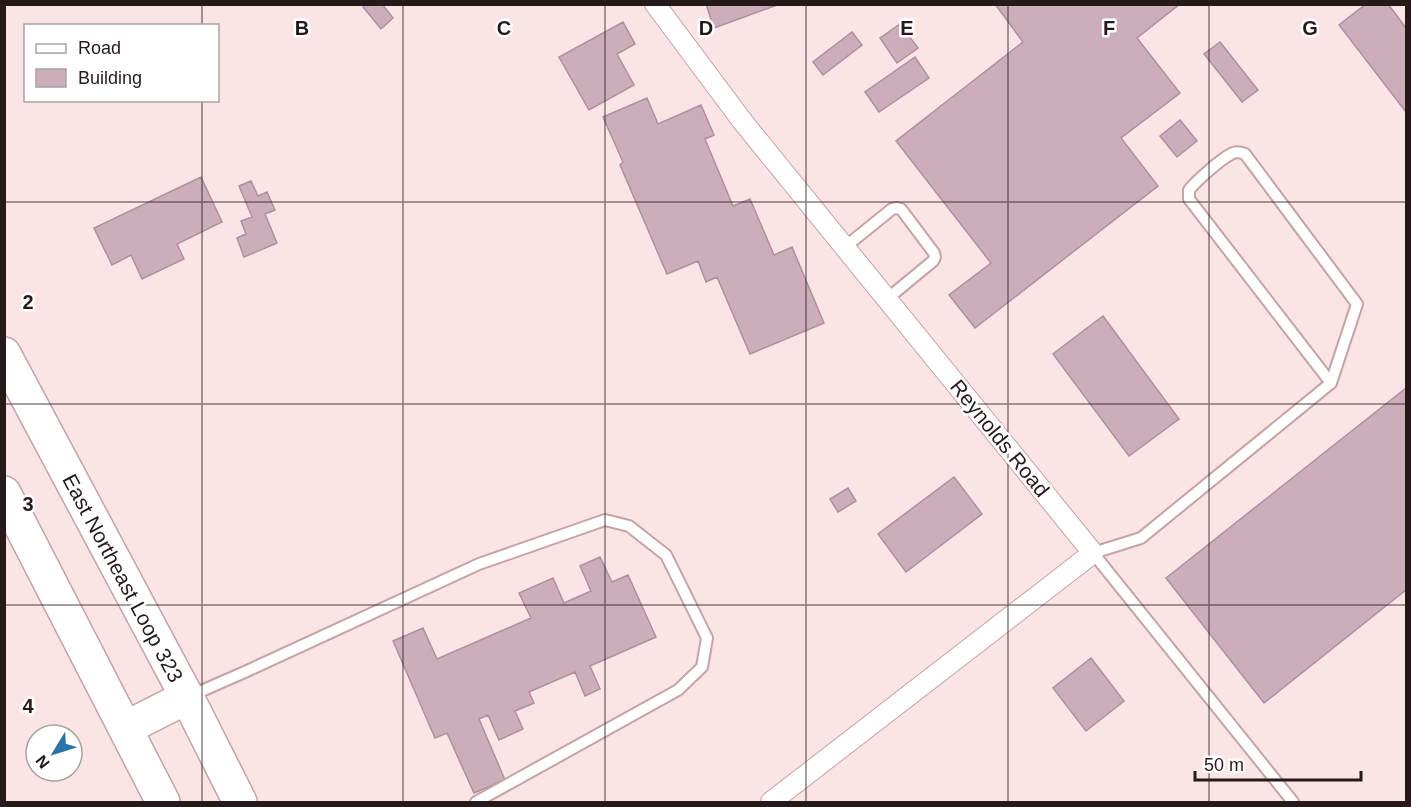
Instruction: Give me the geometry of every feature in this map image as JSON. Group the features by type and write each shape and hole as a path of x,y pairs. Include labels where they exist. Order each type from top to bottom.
{"highway":[{"name":"East Northeast Loop 323","path":"6,360 187,697 240,802"},
{"path":"4,494 163,802"},
{"path":"126,728 187,697"}],"street":[{"name":"Reynolds Road","path":"655,4 743,122 1093,553"},
{"path":"771,802 1093,553"}],"lane":[{"path":"1293,802 1093,553 1141,538 1331,383 1357,304 1245,154 1238,152 1230,154 1194,184 1189,190 1189,199 1331,383"},
{"path":"844,247 892,209 901,208 935,257 887,299"},
{"path":"187,697 479,564 605,520 629,526 666,555 707,638 702,667 678,690 476,802"}],"building":[{"path":"366,4 382,4 393,18 381,29 363,7"},
{"path":"706,4 780,4 714,28"},
{"path":"995,4 1180,4 1137,38 1180,93 1121,138 1158,186 975,328 949,295 991,263 896,141 1023,42"},
{"path":"1366,4 1388,4 1406,28 1406,112 1339,25"},
{"path":"623,22 635,44 617,54 634,85 589,110 559,57"},
{"path":"900,24 918,48 897,63 880,38"},
{"path":"852,32 862,45 823,75 813,62"},
{"path":"1220,42 1258,90 1242,102 1204,54"},
{"path":"915,57 929,78 879,112 865,92"},
{"path":"647,98 658,124 701,105 714,135 705,139 733,206 750,199 774,255 792,247 824,323 750,354 717,277 706,282 698,261 667,274 620,165 623,162 603,117"},
{"path":"1180,120 1197,141 1177,157 1160,136"},
{"path":"201,177 222,222 177,244 184,259 142,279 131,255 112,265 94,228"},
{"path":"251,181 258,196 267,192 275,210 265,214 277,243 244,257 237,238 246,234 241,221 252,217 239,186"},
{"path":"1103,316 1179,419 1129,456 1053,354"},
{"path":"1406,388 1406,590 1264,703 1166,578"},
{"path":"954,477 982,514 906,572 878,534"},
{"path":"848,488 856,501 838,512 830,499"},
{"path":"600,557 612,582 628,575 656,637 590,666 600,689 585,696 575,672 529,692 534,703 515,711 523,729 499,740 488,715 479,719 505,780 474,793 447,733 435,738 393,641 423,628 437,659 531,618 519,593 553,578 564,603 591,591 580,566"},
{"path":"1091,658 1124,701 1086,731 1053,688"}]}
